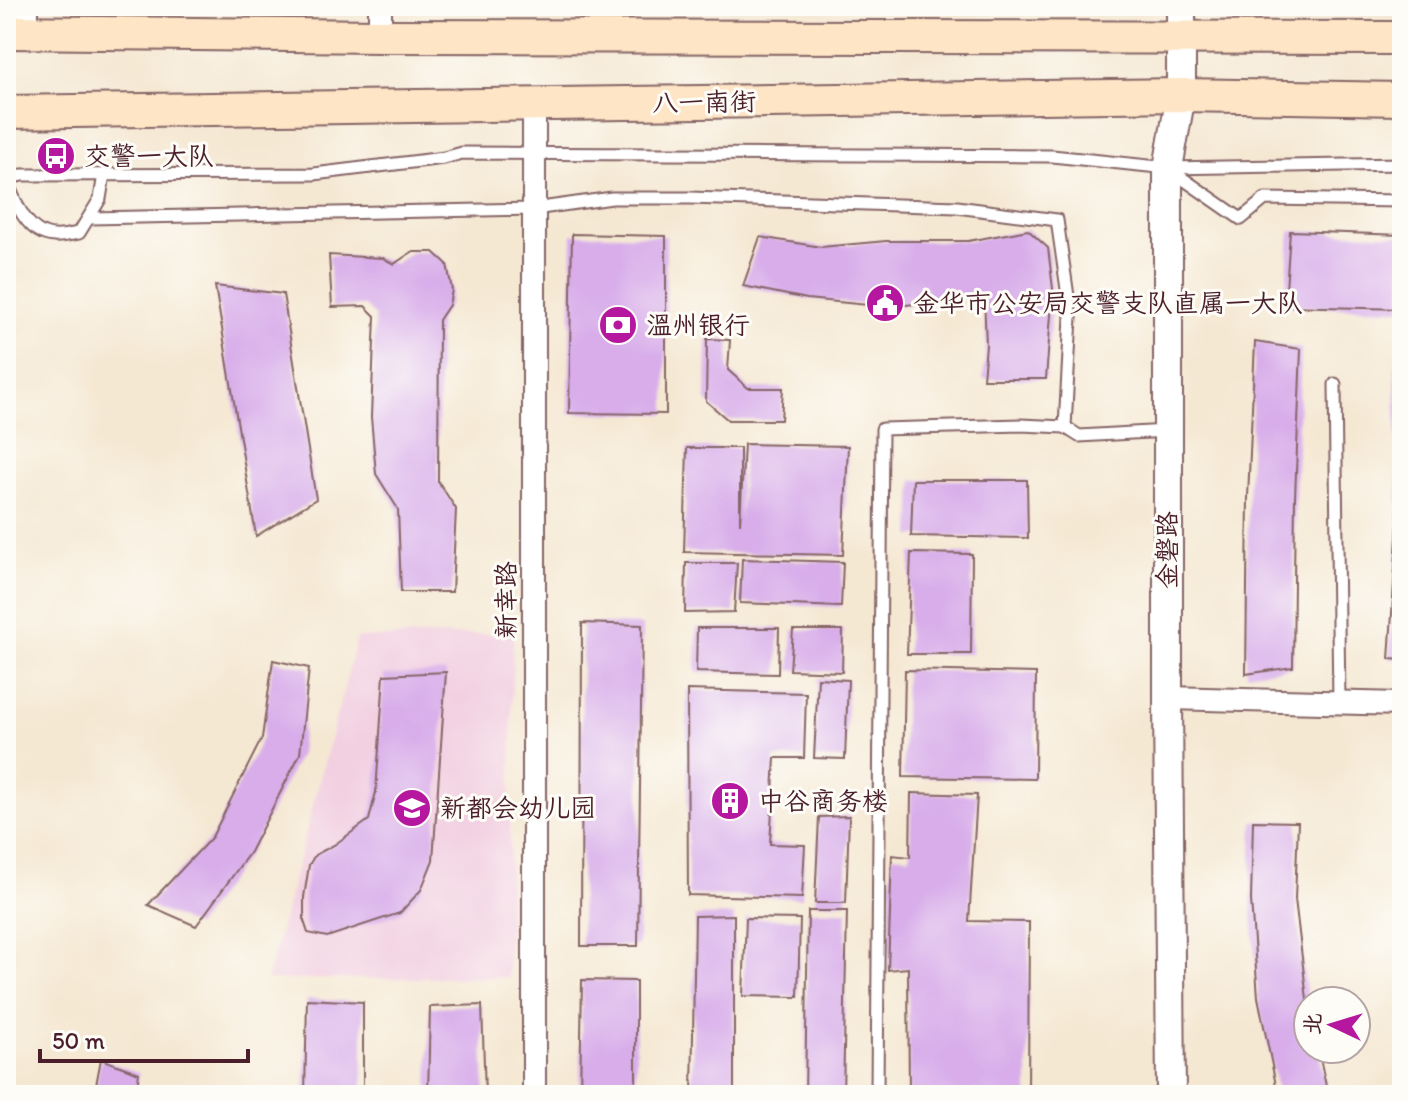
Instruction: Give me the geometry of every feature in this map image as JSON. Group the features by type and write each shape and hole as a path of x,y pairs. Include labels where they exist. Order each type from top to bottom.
{"main road":[{"path":"18,23 1181,22 1402,38"},
{"name":"八一南街","path":"6,112 1181,95 1402,99"}],"street":[{"name":"金磐路","path":"1171,1095 1168,168 1181,95 1181,22"},
{"name":"新幸路","path":"534,104 534,1095"},
{"path":"1168,698 1402,704"}],"lane":[{"path":"104,174 100,199 79,233 52,236 38,232 16,207 6,179 22,175 104,174 314,174 444,158 462,153 534,152 1052,156 1168,168 1402,164"},
{"path":"1168,168 1241,219 1265,199 1402,201"},
{"path":"90,218 534,209 612,198 782,199 957,207 1057,220 1071,317 1065,427"},
{"path":"1335,384 1339,704"},
{"path":"877,1095 882,429 1021,425 1065,427 1079,436 1167,431"}],"shaded area":[{"name":"新都会幼儿园","path":"513,633 508,977 267,980 357,638"}],"building":[{"name":"金华市公安局交警支队直属一大队","path":"1028,230 1048,248 1053,289 1046,379 983,379 986,345 984,296 888,307 807,299 743,286 760,237 821,247 886,241 968,241"},
{"path":"1290,231 1402,235 1402,309 1285,306"},
{"name":"温州银行","path":"572,234 666,236 666,414 569,413"},
{"path":"412,252 434,252 447,264 452,290 449,305 439,320 438,481 456,509 452,592 401,592 398,509 376,474 371,417 375,316 365,306 332,307 329,255 383,258 394,264"},
{"path":"215,286 283,294 316,499 256,536"},
{"path":"707,339 730,340 728,370 748,388 783,388 781,420 728,420 706,401"},
{"path":"1255,342 1301,349 1293,667 1246,674 1248,497"},
{"path":"1395,364 1402,364 1402,660 1389,659 1398,523"},
{"path":"744,444 848,446 843,555 684,552 687,448 740,448 740,524"},
{"path":"913,480 1027,480 1028,538 911,536"},
{"path":"911,553 972,554 971,654 907,654"},
{"path":"742,559 843,562 841,607 740,603"},
{"path":"686,563 737,563 734,612 685,613"},
{"path":"582,623 642,625 638,946 581,946"},
{"path":"697,628 779,628 778,674 696,672"},
{"path":"793,630 843,630 842,672 790,670"},
{"path":"273,660 309,668 300,754 250,852 196,926 148,905 212,837 262,738"},
{"path":"905,670 1036,673 1035,779 903,777"},
{"path":"446,672 433,860 421,890 400,913 327,937 308,933 304,921 304,897 309,865 315,855 369,820 376,792 384,675"},
{"path":"818,678 848,680 845,759 814,758"},
{"name":"中谷商务楼","path":"687,690 806,693 804,758 775,758 770,844 805,845 802,898 688,895"},
{"path":"911,793 977,795 969,921 1029,922 1028,1095 909,1095 908,968 888,970 892,855 910,857"},
{"path":"849,816 846,903 815,903 819,817"},
{"path":"1253,821 1298,822 1295,899 1305,985 1292,985 1292,1065 1321,1065 1328,1095 1278,1095 1258,997 1251,900"},
{"path":"808,911 847,911 843,1095 805,1095"},
{"path":"734,915 734,1095 692,1095 695,916"},
{"path":"746,918 800,919 798,997 743,996"},
{"path":"582,980 636,981 636,1095 580,1095"},
{"path":"307,999 363,1002 363,1095 305,1095"},
{"path":"482,1005 485,1095 428,1095 430,1007"},
{"path":"101,1059 139,1073 136,1095 94,1095"}],"place":[{"name":"交警一大队","path":"56,156"},
{"name":"金华市公安局交警支队直属一大队","path":"885,303"},
{"name":"温州银行","path":"618,325"},
{"name":"中谷商务楼","path":"730,801"},
{"name":"新都会幼儿园","path":"412,808"}]}
